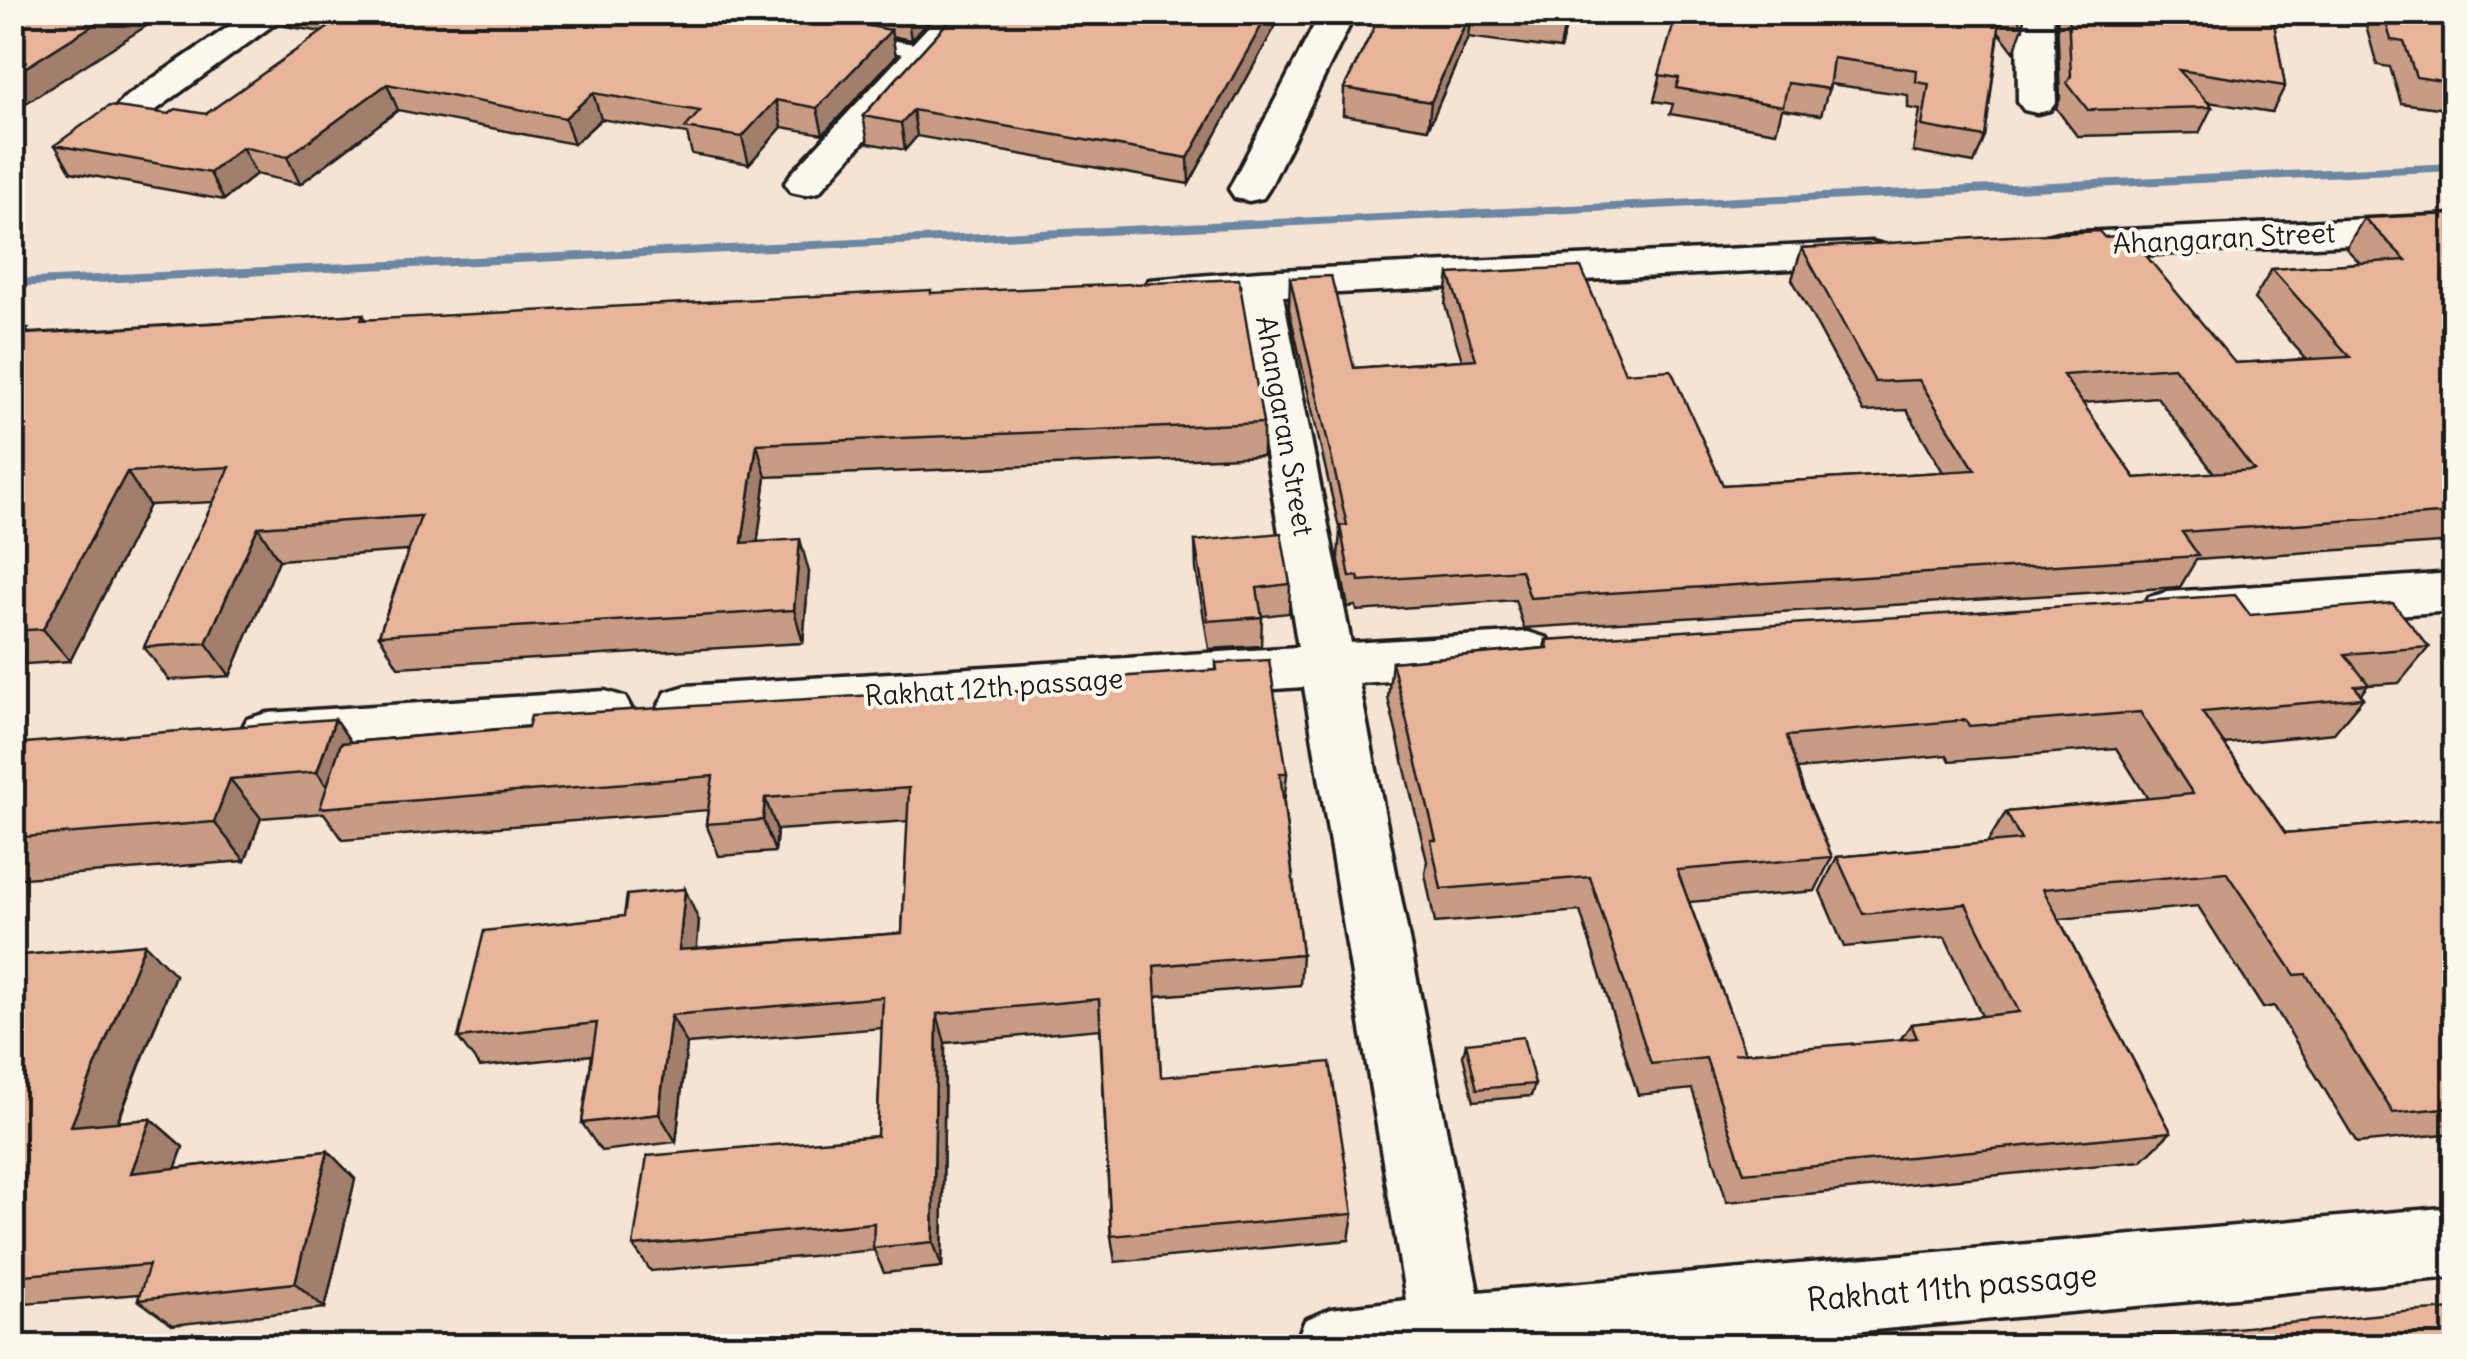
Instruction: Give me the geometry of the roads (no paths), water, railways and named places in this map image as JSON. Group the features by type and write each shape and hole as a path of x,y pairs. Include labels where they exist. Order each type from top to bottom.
{"street":[{"path":"136,107 274,12"},
{"path":"806,183 962,12"},
{"path":"1249,188 1339,12"},
{"path":"2034,12 2037,102"},
{"name":"Ahangaran Street","path":"2016,248 2454,227"},
{"name":"Ahangaran Street","path":"1450,1340 1259,284 1917,253"},
{"path":"1120,290 1259,284"},
{"path":"2119,614 2454,592"},
{"name":"Rakhat 12th passage","path":"212,738 1586,648"},
{"name":"Rakhat 11th passage","path":"1450,1340 2454,1242"},
{"path":"1331,1346 1450,1340"}],"lane":[{"path":"834,36 926,52"}],"waterway":[{"path":"12,283 2454,167"}]}
